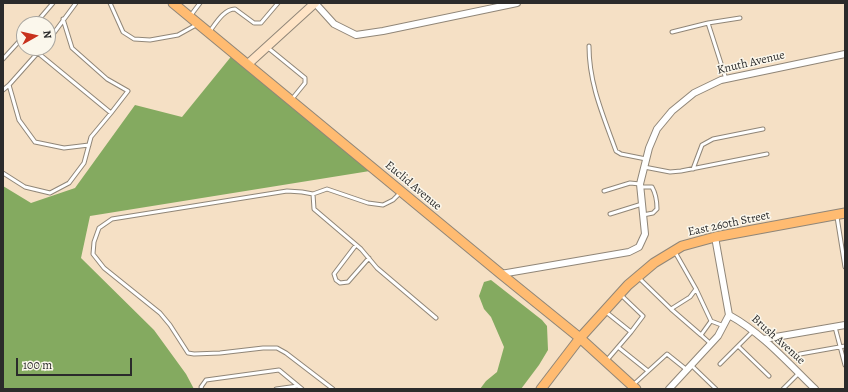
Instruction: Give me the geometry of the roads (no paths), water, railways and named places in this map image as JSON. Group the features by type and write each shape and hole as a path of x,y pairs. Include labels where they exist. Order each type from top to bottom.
{"main road":[{"path":"248,64 312,4"},
{"name":"Euclid Avenue","path":"178,5 198,24 500,274 580,338 635,387"},
{"name":"East 260th Street","path":"541,389 580,338 620,294 654,263 682,246 715,237 841,214"}],"street":[{"path":"312,4 334,24 356,35 383,31 516,3"},
{"name":"Knuth Avenue","path":"500,274 629,252 639,247 645,234 640,186 644,167 649,148 657,130 672,111 694,92 726,79 845,54"},
{"path":"669,389 718,336 729,315 715,237"},
{"name":"Brush Avenue","path":"729,315 743,323 764,339 815,389"},
{"path":"764,339 845,325"}],"lane":[{"path":"42,16 53,3"},
{"path":"56,29 76,3"},
{"path":"110,3 123,32 134,39 150,40 178,35 198,24"},
{"path":"190,17 200,3"},
{"path":"209,32 230,9 235,9 254,23 258,24 261,23 278,3"},
{"path":"672,32 708,23 740,18"},
{"path":"3,173 25,187 50,193 69,183 84,163 91,137 128,91 107,79 72,48 63,19"},
{"path":"708,23 726,79"},
{"path":"3,60 16,45"},
{"path":"589,46 590,71 593,86 616,151 621,154 646,159"},
{"path":"267,47 305,78 304,83 291,100"},
{"path":"3,90 35,56"},
{"path":"42,56 111,113"},
{"path":"9,85 19,120 35,142 64,148 89,145"},
{"path":"693,169 702,145 713,139 763,129"},
{"path":"644,167 670,172 693,169 767,154"},
{"path":"604,191 630,184 652,187 655,194 657,209 653,213 643,216"},
{"path":"333,389 277,348 263,348 220,353 188,353 160,313 104,268 93,254 94,242 99,228 112,219 287,191 313,194 327,190 383,205 393,200 402,192"},
{"path":"313,194 314,209 356,245 377,268 436,318"},
{"path":"610,214 642,204"},
{"path":"841,214 845,267"},
{"path":"356,245 334,274 336,280 340,283 348,282 369,258"},
{"path":"675,251 696,289 711,321 724,326"},
{"path":"638,276 671,309 711,344"},
{"path":"671,309 690,297 696,289"},
{"path":"606,361 643,316 620,294"},
{"path":"605,311 631,332"},
{"path":"701,334 711,321"},
{"path":"835,327 845,365"},
{"path":"720,364 753,331"},
{"path":"738,346 770,376"},
{"path":"800,354 845,346"},
{"path":"618,347 648,371"},
{"path":"635,387 648,371 667,354 689,367 713,388"},
{"path":"202,389 201,387 206,380 279,370 302,389"},
{"path":"783,389 799,373"},
{"path":"276,389 298,386"}]}
